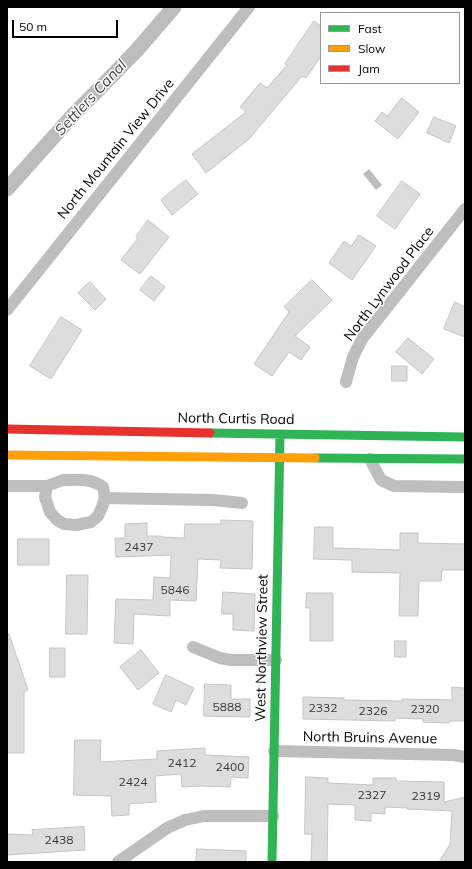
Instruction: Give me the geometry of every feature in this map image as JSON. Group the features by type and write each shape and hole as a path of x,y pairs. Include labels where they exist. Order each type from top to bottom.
{"main road":[{"name":"North Curtis Road","path":"7,429 280,435 465,437"},
{"name":"West Northview Street","path":"272,862 280,435"},
{"path":"7,455 465,459"}],"street":[{"name":"North Mountain View Drive","path":"7,310 249,7"},
{"name":"North Lynwood Place","path":"346,382 353,357 362,338 465,209"},
{"path":"370,459 382,480 394,486 465,487"},
{"path":"7,486 47,486 62,480 90,481 103,487 105,498 98,516 91,522 76,525 64,524 57,520 50,512 45,497 47,486"},
{"path":"105,498 213,500 242,503"},
{"path":"193,647 225,659 276,660"},
{"name":"North Bruins Avenue","path":"274,751 453,755 465,757"},
{"path":"118,862 167,828 185,820 204,816 273,816"}],"shaded area":[{"path":"369,169 382,185 376,190 363,174"}],"building":[{"path":"314,21 320,25 320,57 306,78 302,76 249,139 206,173 192,154 246,112 240,107 260,83 267,88 287,65 285,64"},
{"path":"402,98 419,112 398,139 375,121 382,112 387,116"},
{"path":"434,117 456,126 449,143 427,133"},
{"path":"186,180 198,194 172,215 161,200"},
{"path":"402,181 420,194 395,229 377,216"},
{"path":"148,220 169,237 140,274 121,260 138,238 136,237"},
{"path":"359,235 376,246 352,280 329,263 344,241 351,246"},
{"path":"151,276 165,287 154,301 140,290"},
{"path":"312,280 332,300 295,336 310,347 301,360 289,352 272,376 254,364 289,312 284,307"},
{"path":"90,282 106,299 95,310 78,293"},
{"path":"455,302 465,307 465,337 444,329"},
{"path":"61,317 82,330 51,379 30,366"},
{"path":"408,338 434,359 422,374 396,352"},
{"path":"392,366 407,366 407,381 392,381"},
{"path":"221,520 253,521 252,569 220,568 221,560 198,559 196,601 170,600 170,616 134,614 133,644 114,643 116,599 153,600 154,577 170,578 171,555 116,557 115,538 125,538 125,524 147,523 147,536 184,538 185,524 221,524"},
{"path":"315,527 333,527 333,548 400,550 400,533 418,533 418,543 465,544 465,570 442,570 441,581 419,581 418,616 399,616 400,573 352,572 352,560 314,559"},
{"path":"18,539 49,539 49,565 18,565"},
{"path":"67,575 88,575 87,634 66,634"},
{"path":"223,592 255,594 254,631 233,630 233,614 222,614"},
{"path":"307,593 333,593 333,641 310,641 310,608 306,608"},
{"path":"7,634 9,634 28,690 24,692 24,753 7,753"},
{"path":"395,641 406,641 406,657 395,657"},
{"path":"50,648 65,648 65,677 50,677"},
{"path":"141,650 159,673 138,690 120,667"},
{"path":"166,675 194,688 186,705 176,700 171,712 153,704"},
{"path":"205,684 231,685 231,699 250,699 250,717 204,716"},
{"path":"452,687 465,688 465,721 449,721 449,723 423,722 423,719 395,718 395,721 303,719 303,697 344,698 344,700 452,700"},
{"path":"75,740 101,740 100,762 157,759 157,751 205,748 205,755 249,757 248,778 231,777 230,787 182,787 181,774 155,776 156,802 129,804 129,815 112,816 111,796 74,795"},
{"path":"306,777 328,778 328,783 373,785 373,778 396,778 396,781 444,782 444,802 465,797 465,862 439,862 450,844 452,811 385,807 385,814 371,813 371,821 355,820 355,805 328,804 327,862 311,862 312,834 305,834"},
{"path":"84,827 85,850 7,855 7,834 33,835 32,830"},
{"path":"197,849 246,851 246,862 196,862"}],"waterway":[{"name":"Settlers Canal","path":"7,189 75,113 137,50 174,7"}],"traffic: fast":[{"path":"210,433 465,437"},
{"path":"272,862 280,435"},
{"path":"315,458 465,459"}],"traffic: slow":[{"path":"7,455 315,458"}],"traffic: jam":[{"path":"7,429 210,433"}]}
